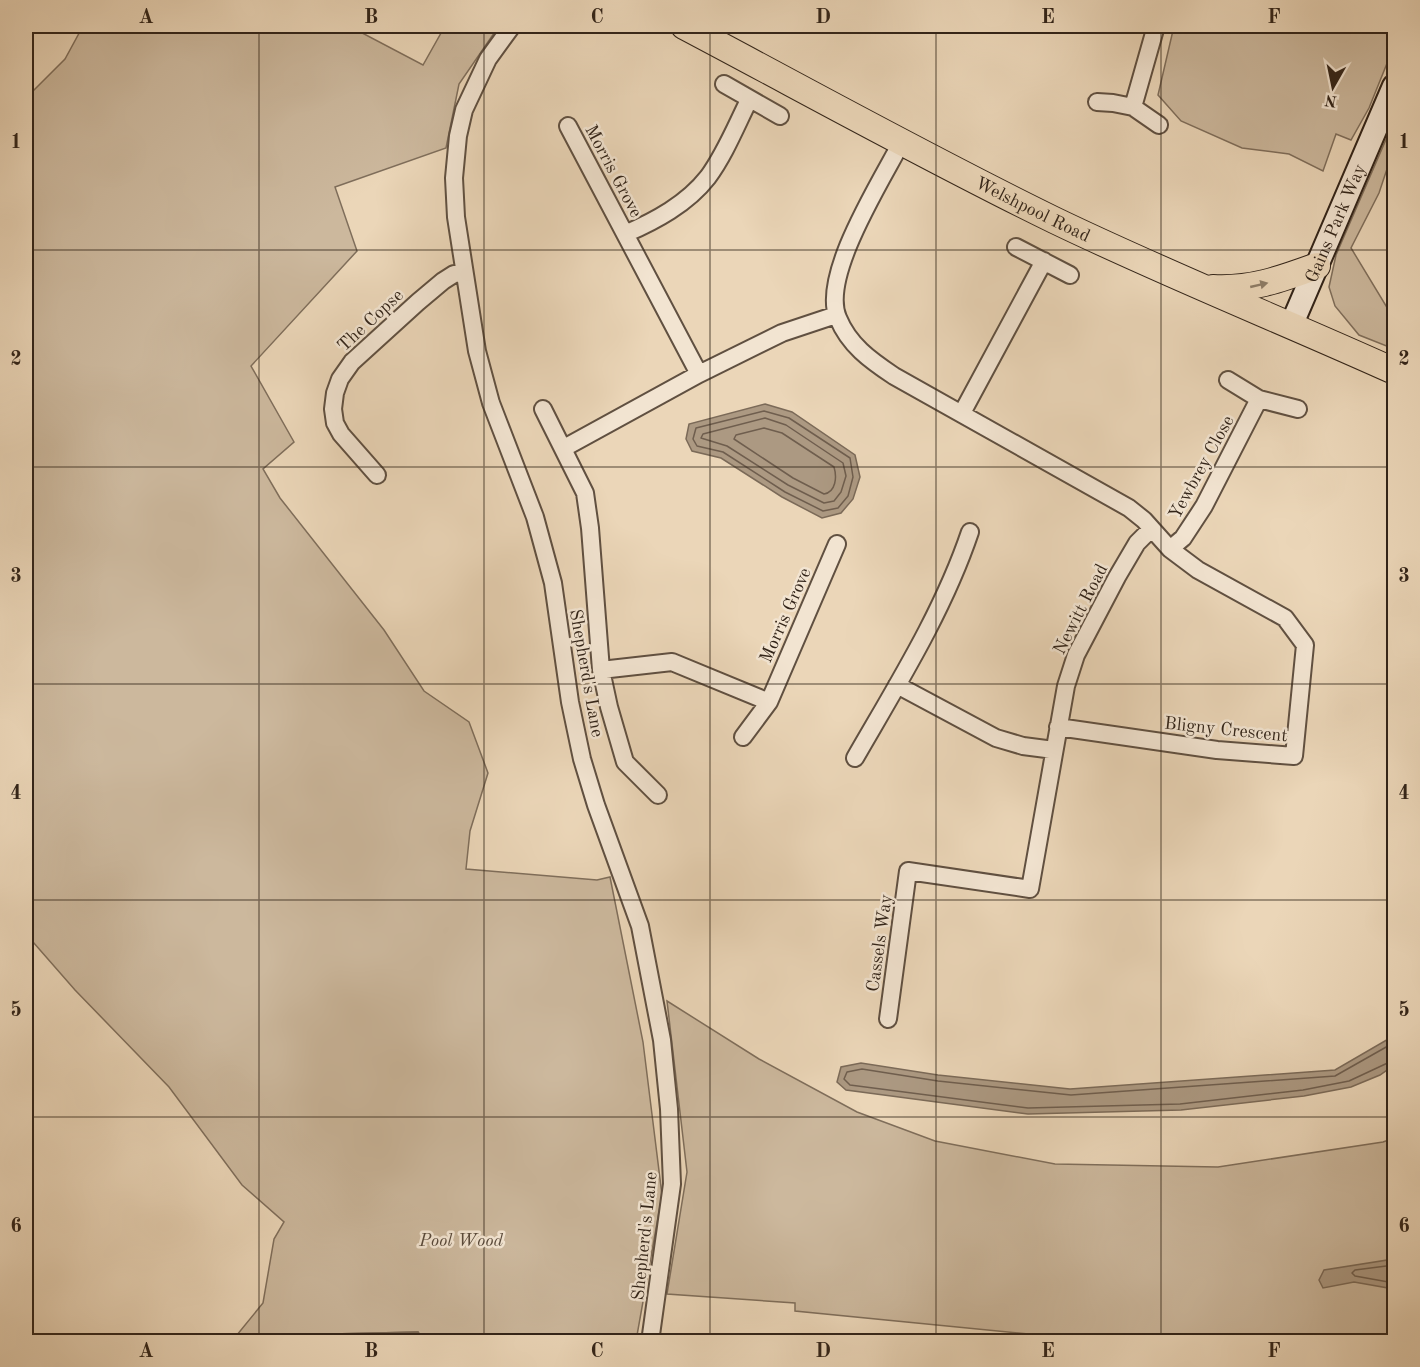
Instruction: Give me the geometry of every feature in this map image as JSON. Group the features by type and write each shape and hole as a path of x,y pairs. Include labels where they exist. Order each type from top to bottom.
{"main road":[{"name":"Welshpool Road","path":"684,26 1054,220 1200,287 1395,371"},
{"path":"1200,287 1234,289 1254,287 1317,266"}],"street":[{"name":"Shepherd's Lane","path":"512,26 488,59 474,84 464,110 458,136 454,177 456,217 477,351 491,403 535,517 553,583 570,702 582,759 596,805 640,926 662,1040 669,1109 672,1184 650,1341"},
{"path":"1133,107 1156,26"},
{"path":"724,84 780,116"},
{"name":"Gains Park Way","path":"1291,326 1395,86"},
{"name":"Morris Grove","path":"625,234 658,219 685,199 707,178 726,147 749,100"},
{"path":"1097,102 1133,107 1159,125"},
{"name":"Morris Grove","path":"568,126 699,374"},
{"path":"564,448 699,374 782,333 836,315 834,297 844,253 903,141"},
{"path":"1016,247 1070,275"},
{"path":"962,413 1044,261"},
{"name":"The Copse","path":"377,476 341,434 335,423 333,409 340,379 351,362 418,302 443,281 454,274 464,272"},
{"name":"Bligny Crescent","path":"836,315 861,353 894,376 1130,508 1170,549 1198,570 1285,618 1305,645 1294,756 1217,750 1058,727"},
{"path":"1228,380 1259,399 1298,410"},
{"name":"Yewbrey Close","path":"1170,549 1183,538 1195,520 1259,399"},
{"path":"543,409 585,493 590,528 601,670 609,706 626,762 658,795"},
{"name":"Newitt Road","path":"908,871 1030,889 1066,686 1076,655 1137,543 1151,529"},
{"path":"855,758 897,685 960,561 970,532"},
{"name":"Morris Grove","path":"743,737 769,702 837,544"},
{"path":"601,670 672,662 769,702"},
{"path":"897,685 996,738 1023,746 1054,750"},
{"name":"Cassels Way","path":"888,1019 908,871"}],"green space":[{"name":"Pool Wood","path":"83,26 349,26 423,65 445,26 499,26 459,84 446,148 335,187 357,251 251,366 294,442 263,469 280,498 384,630 424,691 469,722 488,773 470,831 466,869 597,880 610,877 643,1042 662,1195 636,1341 424,1342 418,1332 331,1334 304,1341 232,1341 263,1303 274,1239 284,1222 242,1185 169,1087 75,990 26,934 26,98 65,59"},
{"path":"1174,26 1371,26 1385,31 1394,46 1369,108 1351,140 1336,134 1323,171 1289,154 1242,148 1181,121 1158,95"},
{"path":"1394,121 1394,148 1379,193 1351,248 1394,319 1394,349 1359,335 1335,306 1329,287 1336,255"},
{"path":"667,1001 759,1059 857,1112 935,1141 1055,1164 1218,1167 1383,1142 1394,1138 1394,1341 1041,1341 1038,1335 795,1311 795,1303 667,1294 687,1172"}],"water":[{"path":"765,404 792,412 855,455 860,477 853,499 841,513 822,518 782,497 721,458 692,451 686,439 689,424"},
{"path":"1390,1038 1394,1043 1394,1065 1380,1075 1351,1087 1304,1096 1181,1110 1028,1114 846,1090 837,1082 841,1067 861,1063 938,1075 1070,1089 1335,1070"},
{"path":"1394,1259 1394,1289 1354,1282 1323,1288 1319,1280 1324,1270"},
{"path":"418,1332 424,1341 304,1341 331,1334"}]}
